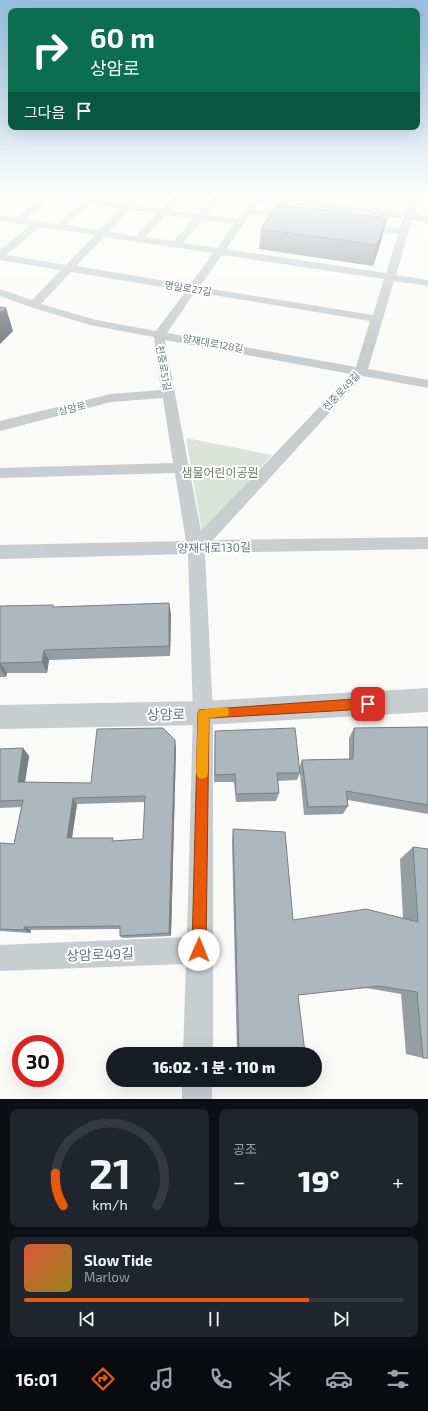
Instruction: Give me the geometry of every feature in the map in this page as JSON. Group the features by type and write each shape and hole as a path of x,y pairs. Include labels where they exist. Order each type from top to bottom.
{"street":[{"name":"명일로27길","path":"0,256 12,246"},
{"path":"34,305 89,246"},
{"path":"185,246 428,283"},
{"name":"천중로51길","path":"203,713 196,547 159,341 160,334 223,246"},
{"name":"천중로49길","path":"196,547 361,371 399,246"},
{"name":"명일로27길","path":"0,256 377,319"},
{"name":"양재대로128길","path":"0,292 34,305 94,323 428,384"},
{"name":"상암로","path":"0,426 111,398 168,394"},
{"path":"0,473 182,468"},
{"name":"양재대로130길","path":"0,552 428,543"},
{"name":"상암로","path":"0,717 203,713 428,700"},
{"path":"198,1047 203,713"},
{"name":"상암로49길","path":"0,958 199,950"},
{"path":"197,1087 197,1099"}],"green space":[{"name":"샘물어린이공원","path":"186,438 272,455 202,532"}],"building":[{"path":"0,307 6,308 0,313"},
{"path":"169,603 169,646 44,650 42,662 1,663 0,666 0,606 53,605 53,607"},
{"path":"428,727 428,805 346,791 348,806 308,807 302,760 353,759 354,728"},
{"path":"163,728 175,740 169,933 120,936 120,926 24,927 24,930 0,929 0,843 14,844 23,800 0,801 0,749 23,748 18,782 91,783 97,729","holes":["145,796 143,839 112,841 113,838 67,838 73,798"]},
{"path":"295,728 300,773 277,773 279,793 236,794 235,774 215,775 215,731"},
{"path":"233,829 285,832 293,920 366,909 418,922 413,847 428,849 428,1058 423,1058 417,992 379,986 298,995 304,1047 239,1047"}],"slow traffic":[{"path":"202,773 203,713 224,712"}],"route":[{"path":"199,950 203,713 368,704"}]}
